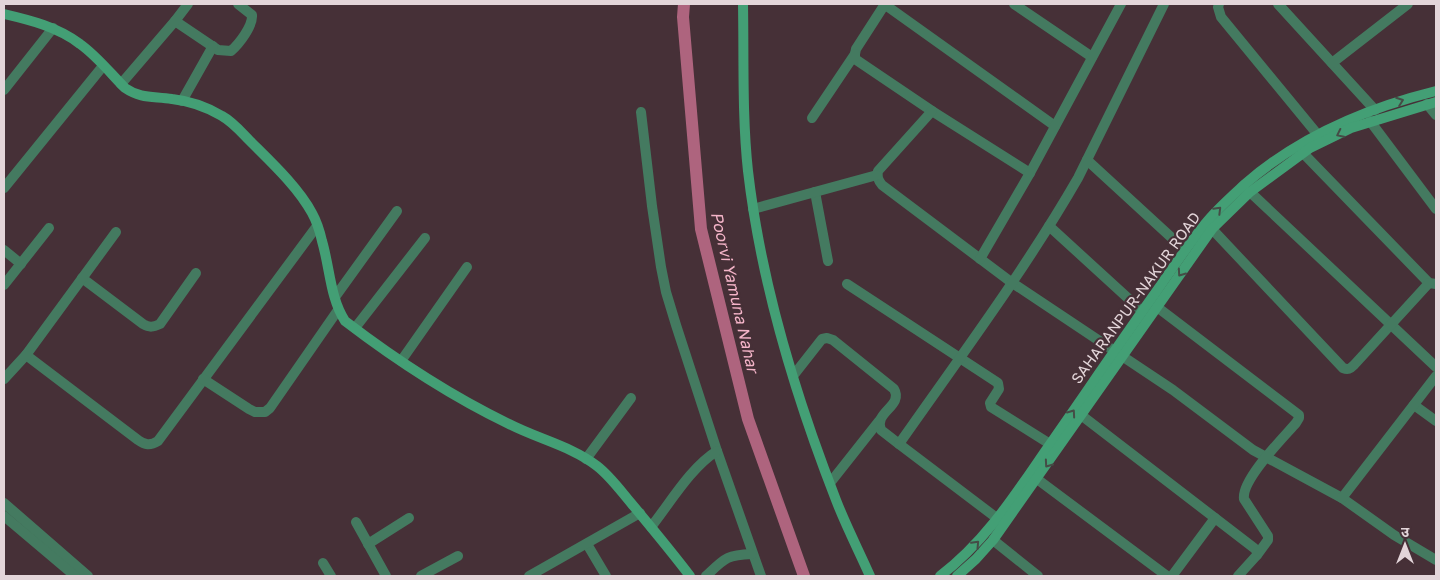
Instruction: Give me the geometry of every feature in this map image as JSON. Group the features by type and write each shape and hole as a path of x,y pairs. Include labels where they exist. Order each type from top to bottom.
{"street":[{"path":"121,84 188,4"},
{"path":"175,21 218,50 231,51 251,24 252,15 238,4"},
{"path":"743,4 745,126 748,169 774,309 802,408 836,501 870,576"},
{"path":"1030,173 932,111 855,59 856,48 885,4 1055,126"},
{"path":"1014,4 1092,57"},
{"path":"980,259 1030,173 1120,4"},
{"path":"899,444 1012,282 1078,178 1164,4"},
{"path":"1220,4 1218,7 1222,17 1318,135"},
{"path":"1278,4 1375,110"},
{"path":"1332,63 1408,4"},
{"path":"4,14 44,24 80,44 132,93 145,97 182,101 208,108 224,117 239,130 295,189 312,213 328,262 334,297 338,310 345,321 419,374 508,424 586,458 599,467 690,576"},
{"path":"4,90 53,28"},
{"path":"182,101 213,46"},
{"path":"812,118 855,54"},
{"path":"4,188 103,66"},
{"path":"4,79 16,75"},
{"name":"SAHARANPUR-NAKUR ROAD","path":"957,576 993,540 1082,415 1142,311 1205,223 1244,185 1298,146 1348,120 1411,97 1436,91"},
{"path":"1432,103 1436,116"},
{"name":"SAHARANPUR-NAKUR ROAD","path":"940,576 976,545 998,519 1050,444 1118,354 1157,307 1212,229 1250,192 1310,148 1352,128 1432,103"},
{"path":"932,111 881,167 877,175 882,185 1012,282 1187,399 1265,458 1342,498 1394,536 1436,560"},
{"path":"641,112 661,267 676,325 717,451 761,576"},
{"path":"1370,122 1436,209"},
{"path":"1212,229 1343,368 1350,369 1432,283 1303,153"},
{"path":"1087,160 1186,250"},
{"path":"754,209 877,175"},
{"path":"815,192 828,261"},
{"path":"1250,192 1436,367"},
{"path":"334,297 397,211"},
{"path":"26,355 144,444 152,444 158,441 317,226"},
{"path":"1049,226 1142,311"},
{"path":"4,285 49,228"},
{"path":"4,379 26,355 116,232"},
{"path":"354,328 425,238"},
{"path":"4,250 21,264"},
{"path":"401,361 467,267"},
{"path":"82,278 143,324 148,327 154,327 160,324 196,273"},
{"path":"847,284 998,383 999,389 990,403 991,407 1050,444"},
{"path":"1157,307 1299,415 1296,423 1265,458 1246,488 1243,496 1244,499 1268,536 1268,540 1238,576"},
{"path":"203,379 249,409 255,412 266,412 338,310"},
{"path":"793,376 822,340 827,338 833,340 896,392 895,401 830,483"},
{"path":"1342,498 1436,376"},
{"path":"586,458 631,398"},
{"path":"1414,405 1436,422"},
{"path":"1082,415 1254,548 1257,555"},
{"path":"879,421 881,430 998,519"},
{"path":"651,527 698,466 717,451"},
{"path":"1037,479 1167,576"},
{"path":"4,503 88,576"},
{"path":"529,576 640,514"},
{"path":"4,516 75,576"},
{"path":"368,544 409,518"},
{"path":"1172,576 1215,518"},
{"path":"356,522 386,576"},
{"path":"993,540 1038,576"},
{"path":"587,544 606,576"},
{"path":"706,576 726,558 733,555 752,554"},
{"path":"421,576 458,556"},
{"path":"323,563 330,576"}],"waterway":[{"name":"Poorvi Yamuna Nahar","path":"684,4 683,17 701,229 748,419 804,576"}]}
